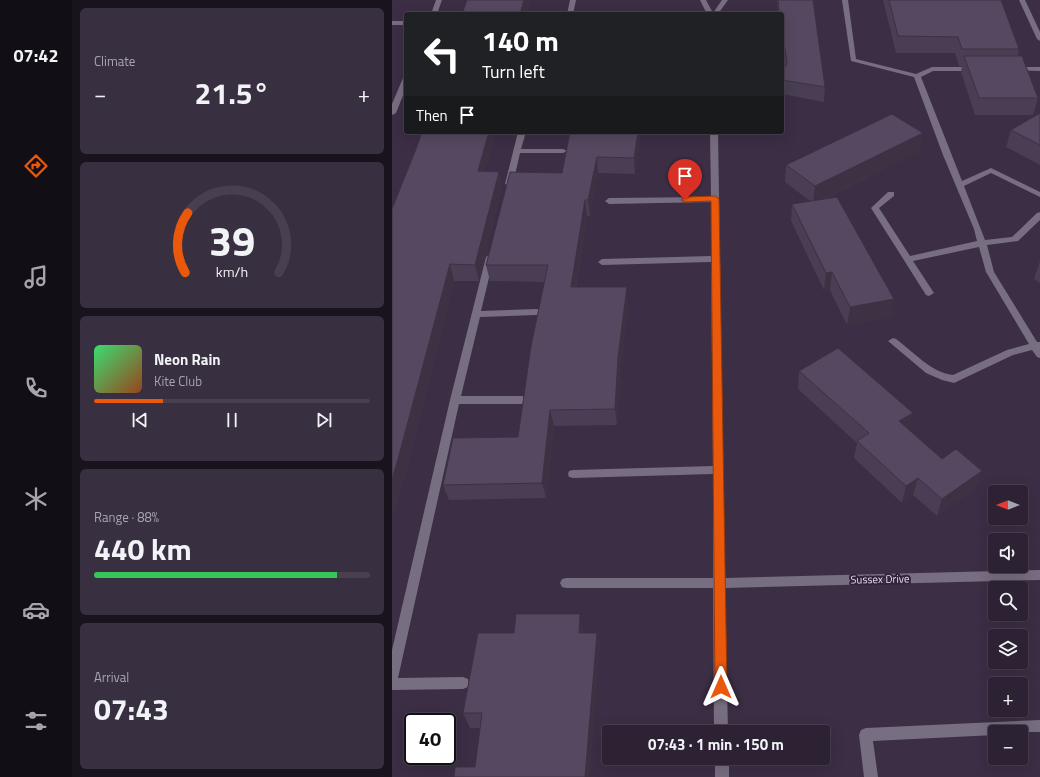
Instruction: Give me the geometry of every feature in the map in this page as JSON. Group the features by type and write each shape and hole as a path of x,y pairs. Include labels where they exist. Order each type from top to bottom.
{"street":[{"path":"435,12 439,0"},
{"path":"570,12 573,0"},
{"path":"703,0 709,12"},
{"path":"716,12 724,0"},
{"path":"845,0 853,60 917,76 932,69 978,69"},
{"path":"1022,0 1040,39"},
{"path":"392,23 404,23"},
{"path":"1009,69 1040,69"},
{"path":"917,76 982,243 990,272 1037,345 1040,355"},
{"path":"392,112 404,85"},
{"path":"508,190 522,134"},
{"path":"714,134 722,725"},
{"path":"518,151 563,151"},
{"path":"959,184 990,170 1040,195"},
{"path":"891,194 875,208 929,293"},
{"path":"609,201 715,199"},
{"path":"908,260 982,243 1015,239 1040,214"},
{"path":"392,677 455,400 492,252"},
{"path":"602,262 716,260"},
{"path":"476,314 537,312"},
{"path":"893,341 935,374 945,379 954,379 1010,352 1037,345"},
{"path":"455,400 522,400"},
{"path":"573,474 719,470"},
{"name":"Sussex Drive","path":"566,583 720,583 1040,575"},
{"path":"392,684 463,683"},
{"path":"871,777 866,735 1040,726"},
{"path":"722,765 722,777"}],"building":[{"path":"467,0 524,0 521,12 463,12"},
{"path":"778,0 813,0 825,87 784,80 784,68 787,63 784,42 784,12 779,12"},
{"path":"889,0 1001,0 1019,49 962,49 958,37 898,36"},
{"path":"964,56 1022,56 1038,98 979,98"},
{"path":"1040,113 1040,145 1011,130"},
{"path":"892,114 923,133 815,186 786,165"},
{"path":"421,134 488,134 478,171 499,172 475,265 450,264 392,480 392,209"},
{"path":"570,134 638,134 634,158 597,157 588,200 585,200 571,287 627,287 618,357 615,409 550,410 542,483 443,485 453,438 518,437 531,346 548,265 486,265 510,172 562,173"},
{"path":"837,197 894,299 850,307 832,272 826,273 792,204"},
{"path":"838,348 913,413 899,421 942,459 956,449 982,471 942,499 918,478 906,486 857,441 869,433 799,371"},
{"path":"516,614 580,614 579,633 597,633 585,777 454,777 455,767 475,767 482,713 463,713 478,633 514,633"}],"route":[{"path":"685,200 715,199 721,687"}]}
